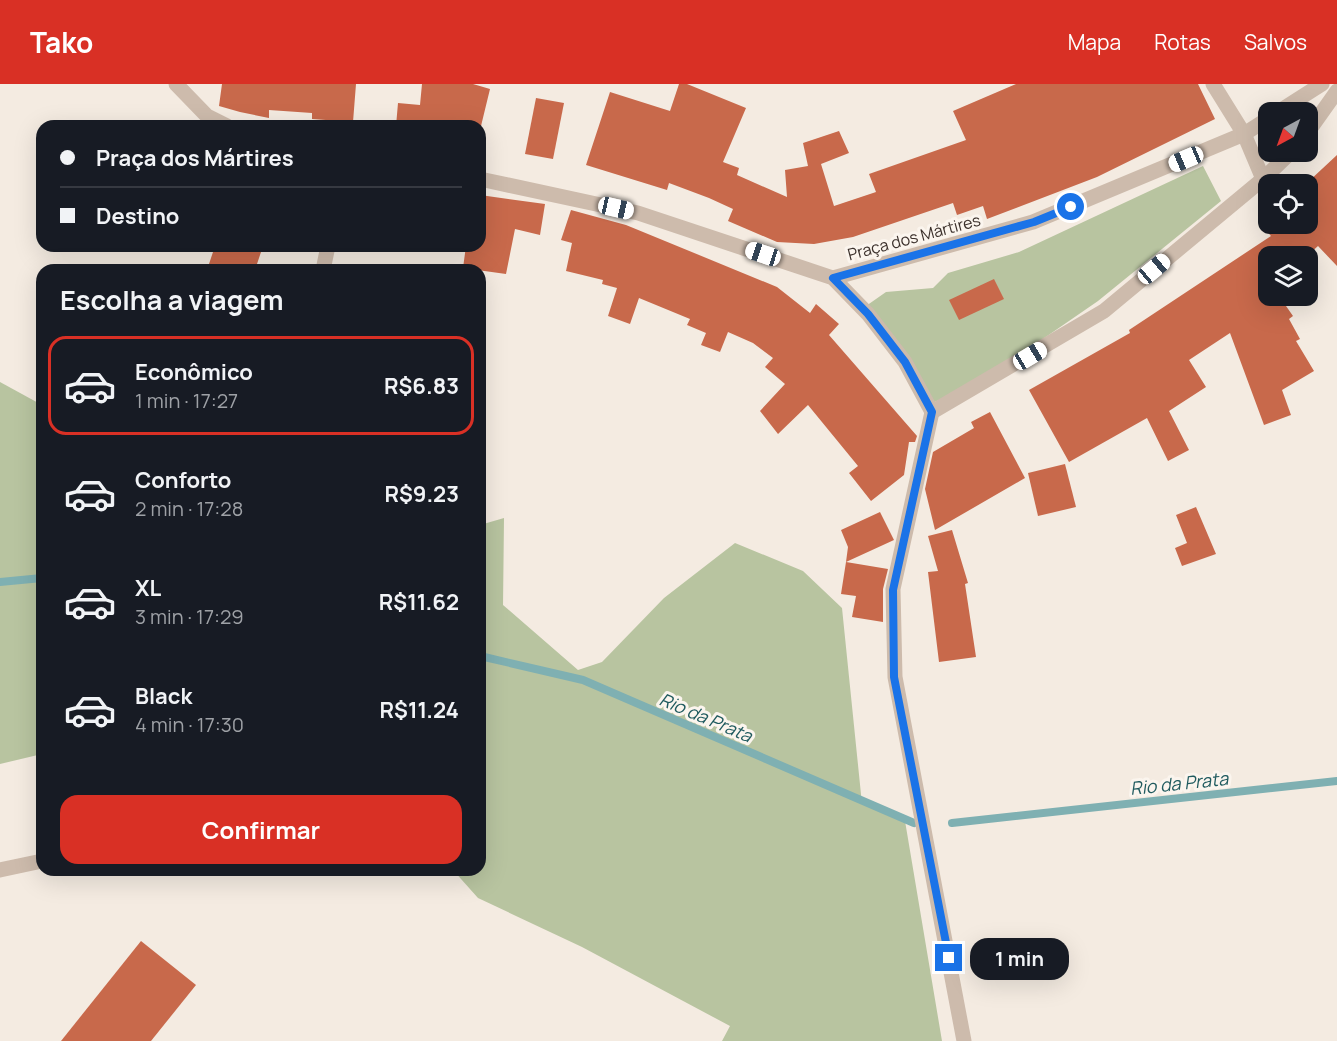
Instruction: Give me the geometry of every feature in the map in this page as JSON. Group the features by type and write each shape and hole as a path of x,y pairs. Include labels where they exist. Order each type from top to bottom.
{"street":[{"path":"176,84 207,116 215,120"},
{"path":"1214,84 1244,134 1261,174"},
{"path":"1294,102 1322,84"},
{"path":"1318,118 1337,91"},
{"name":"Praça dos Mártires","path":"932,412 905,362 868,314 833,278 1034,222 1244,134 1258,125"},
{"path":"1268,174 1281,162"},
{"path":"486,180 638,213 833,278"},
{"path":"964,1041 894,677 893,590 932,412 1104,311 1258,183"},
{"path":"0,870 36,862"}],"green space":[{"path":"1203,166 1221,201 1098,301 979,383 932,403 866,306 886,292 933,288 948,273 1019,252"},
{"path":"0,382 36,402 36,755 0,764"},
{"path":"504,518 503,605 578,670 602,662 664,598 735,543 803,571 842,608 862,804 904,815 942,1041 722,1041 730,1026 582,947 478,898 458,876 486,876 486,523"}],"building":[{"path":"222,84 356,84 353,120 312,119 312,113 269,110 269,118 219,106"},
{"path":"422,84 473,84 490,89 482,120 397,120 398,103 420,105"},
{"path":"679,84 687,84 746,108 723,162 739,168 737,175 787,197 785,170 808,166 803,143 839,131 849,153 821,164 834,206 876,192 869,174 966,140 953,111 1016,84 1198,84 1215,119 1097,177 987,219 983,206 957,215 953,203 853,237 814,244 777,242 728,221 733,209 709,198 669,183 667,190 586,165 610,92 670,111"},
{"path":"536,98 564,103 553,159 525,154"},
{"path":"1337,155 1337,266 1318,246 1258,246 1258,306 1286,306 1293,316 1289,319 1300,339 1296,341 1314,371 1282,390 1291,415 1264,425 1230,333 1189,360 1206,387 1169,411 1189,450 1168,461 1147,418 1069,462 1029,390 1130,333 1129,330 1271,236 1269,234 1318,234 1317,174"},
{"path":"486,196 545,204 540,235 515,229 506,274 486,271 486,264 464,264 465,252 486,252"},
{"path":"571,210 626,225 777,287 810,313 816,304 839,324 829,335 917,436 915,442 909,442 904,475 871,501 849,473 858,466 808,405 778,434 760,411 785,384 765,367 773,358 753,343 728,332 720,352 701,345 706,333 687,325 690,319 639,298 630,324 608,316 617,288 602,284 603,280 566,271 572,243 561,240"},
{"path":"213,252 261,252 257,264 209,264"},
{"path":"994,279 1004,299 959,320 949,300"},
{"path":"990,412 1025,478 935,530 925,489 933,452 974,428 971,422"},
{"path":"1065,464 1076,507 1038,516 1028,473"},
{"path":"1196,507 1216,554 1182,566 1175,548 1187,543 1176,515"},
{"path":"880,512 894,540 846,562 848,547 841,530"},
{"path":"952,530 968,583 965,584 976,657 939,662 928,572 938,571 928,536"},
{"path":"846,562 888,569 883,589 883,622 852,617 856,596 841,594"},
{"path":"141,941 196,985 151,1041 61,1041"}],"waterway":[{"name":"Rio da Prata","path":"0,582 36,579"},
{"name":"Rio da Prata","path":"486,657 583,680 914,823"},
{"name":"Rio da Prata","path":"952,823 1337,781"}],"route":[{"path":"949,958 894,677 893,590 932,412 905,362 868,314 833,278 1034,222 1071,207"}]}
